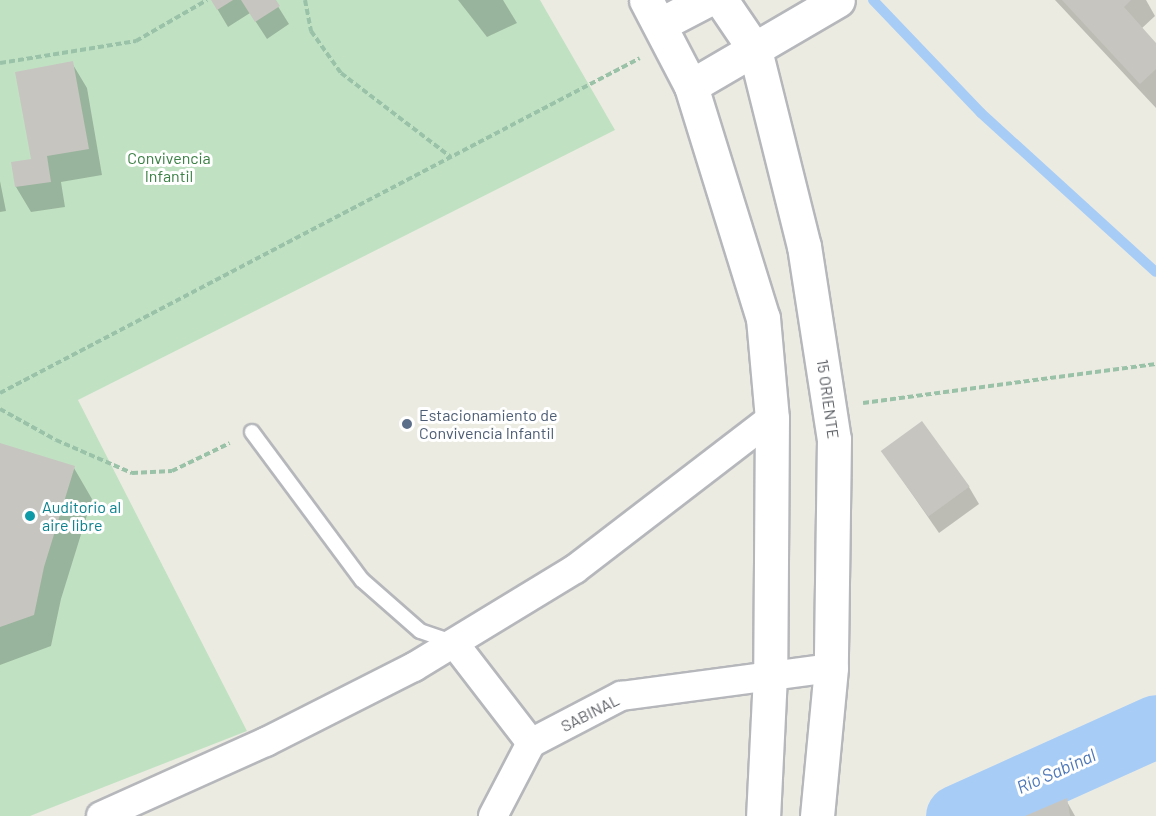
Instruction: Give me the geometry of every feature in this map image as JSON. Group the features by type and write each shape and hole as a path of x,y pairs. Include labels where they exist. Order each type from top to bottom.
{"main road":[{"path":"707,0 658,21 691,86 763,318 772,418 770,675 763,816"},
{"name":"15 ORIENTE","path":"721,0 754,50 804,246 834,439 831,668 817,816"},
{"path":"691,86 837,1"}],"street":[{"path":"101,816 266,742 414,667 575,569 772,418"},
{"path":"454,643 531,743 493,816"},
{"name":"SABINAL","path":"531,743 621,696 831,668"}],"lane":[{"path":"252,432 362,580 420,631 454,643"}],"path":[{"path":"0,63 136,41 207,0"},
{"path":"305,0 311,31 341,73 451,157"},
{"path":"0,393 635,62 658,21"},
{"path":"830,407 1156,364"},
{"path":"0,409 56,440 132,473 172,471 252,432"}],"green space":[{"name":"Convivencia Infantil","path":"0,0 540,0 615,130 78,400 247,731 30,816 0,816"}],"building":[{"path":"211,0 233,0 217,10"},
{"path":"241,0 276,0 280,6 255,22"},
{"path":"1062,0 1131,0 1124,7 1156,43 1156,69 1140,84"},
{"path":"73,61 89,149 47,156 51,182 15,187 11,162 31,159 15,72"},
{"path":"922,421 970,487 928,517 881,451"},
{"name":"Auditorio al aire libre","path":"0,443 75,466 44,567 34,615 0,627"},
{"path":"1067,798 1070,816 1025,816"}],"waterway":[{"path":"873,0 981,113 1156,272"},
{"name":"Río Sabinal","path":"957,816 1156,726"}],"place":[{"name":"Estacionamiento de Convivencia Infantil","path":"407,424"},
{"name":"Auditorio al aire libre","path":"30,516"}]}
